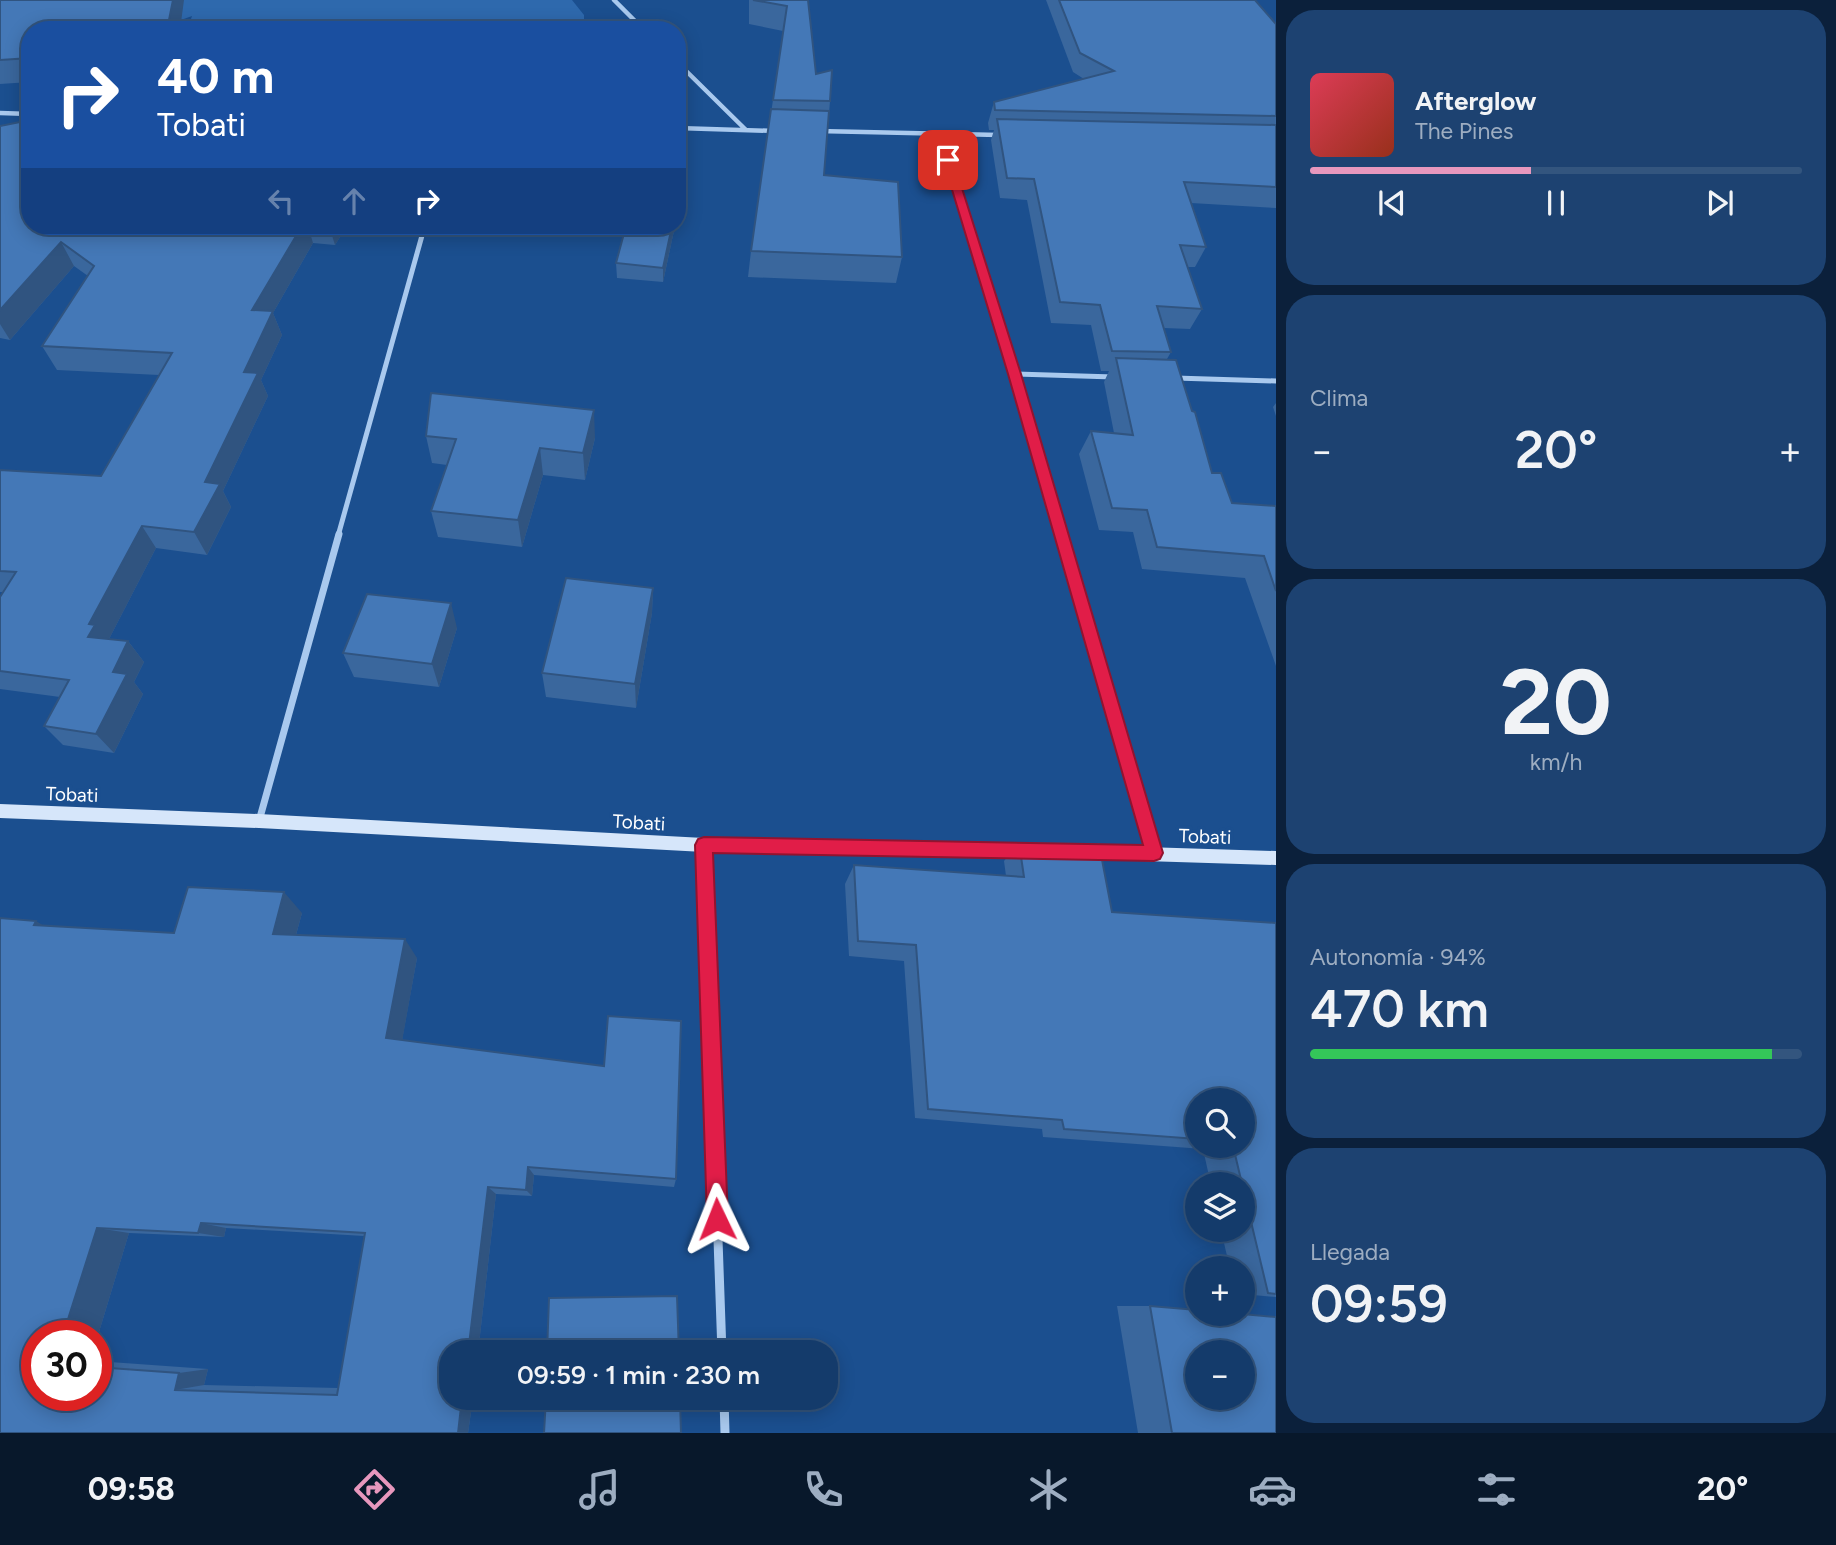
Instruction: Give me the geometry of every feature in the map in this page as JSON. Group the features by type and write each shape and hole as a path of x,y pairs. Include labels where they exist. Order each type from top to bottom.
{"street":[{"path":"614,0 635,21"},
{"path":"686,71 746,130"},
{"path":"0,113 21,114"},
{"path":"686,128 787,131"},
{"path":"815,131 1007,135"},
{"path":"940,134 1014,374 1154,853"},
{"path":"259,821 422,235"},
{"path":"1014,374 1125,377"},
{"path":"1166,378 1276,381"},
{"name":"Tobati","path":"0,811 259,821 704,845 1154,853 1276,858"},
{"path":"704,845 722,1340"},
{"path":"724,1410 725,1433"}],"shaded area":[{"path":"77,0 572,0 584,15 584,21 190,21 192,16 178,21 158,21"}],"building":[{"path":"0,0 173,0 169,21 21,21 21,59 0,60"},
{"path":"753,0 808,0 816,74 832,70 830,101 773,100 787,6"},
{"path":"1059,0 1255,0 1276,24 1276,116 995,110 994,102 1114,71 1080,53"},
{"path":"771,109 829,111 824,175 898,182 902,257 751,251"},
{"path":"997,119 1276,125 1276,187 1184,182 1206,247 1180,245 1202,309 1157,306 1171,352 1112,351 1100,305 1060,302 1034,179 1007,178"},
{"path":"21,122 21,235 297,235 252,310 273,311 244,372 258,373 205,482 220,484 194,532 142,526 89,624 95,625 88,637 128,641 113,672 127,674 96,734 44,726 69,680 0,671 0,597 16,572 0,571 0,470 101,476 172,353 42,346 94,266 61,242 0,310 0,126"},
{"path":"624,235 670,235 663,268 616,263"},
{"path":"1116,358 1176,360 1192,411 1195,412 1212,473 1221,473 1232,503 1276,506 1276,591 1264,556 1157,547 1147,510 1112,508 1091,431 1133,435"},
{"path":"431,393 594,410 583,453 540,448 518,520 431,511 456,439 426,436"},
{"path":"566,578 653,588 635,684 542,673"},
{"path":"367,594 451,603 432,664 343,653"},
{"path":"1019,843 1099,844 1112,912 1276,923 1276,1294 1268,1293 1255,1238 1255,1172 1239,1172 1236,1158 1255,1158 1255,1088 1185,1088 1185,1138 1064,1129 1062,1120 928,1109 916,945 858,941 854,865 1024,877"},
{"path":"188,887 284,892 273,934 405,939 386,1038 604,1066 608,1016 681,1021 676,1179 528,1167 526,1190 488,1187 470,1340 439,1340 439,1410 461,1410 458,1433 0,1433 0,918 36,921 34,925 174,933","holes":["201,1223 365,1233 337,1395 175,1390 179,1373 112,1368 112,1411 21,1411 21,1320 68,1320 97,1228 198,1233"]},
{"path":"677,1296 679,1340 547,1340 549,1298"},
{"path":"1150,1306 1185,1309 1185,1326 1255,1326 1255,1315 1276,1317 1276,1433 1172,1433"},
{"path":"545,1410 680,1410 681,1433 544,1433"}],"route":[{"path":"717,1219 704,845 1154,853 1014,374 948,160"}]}
